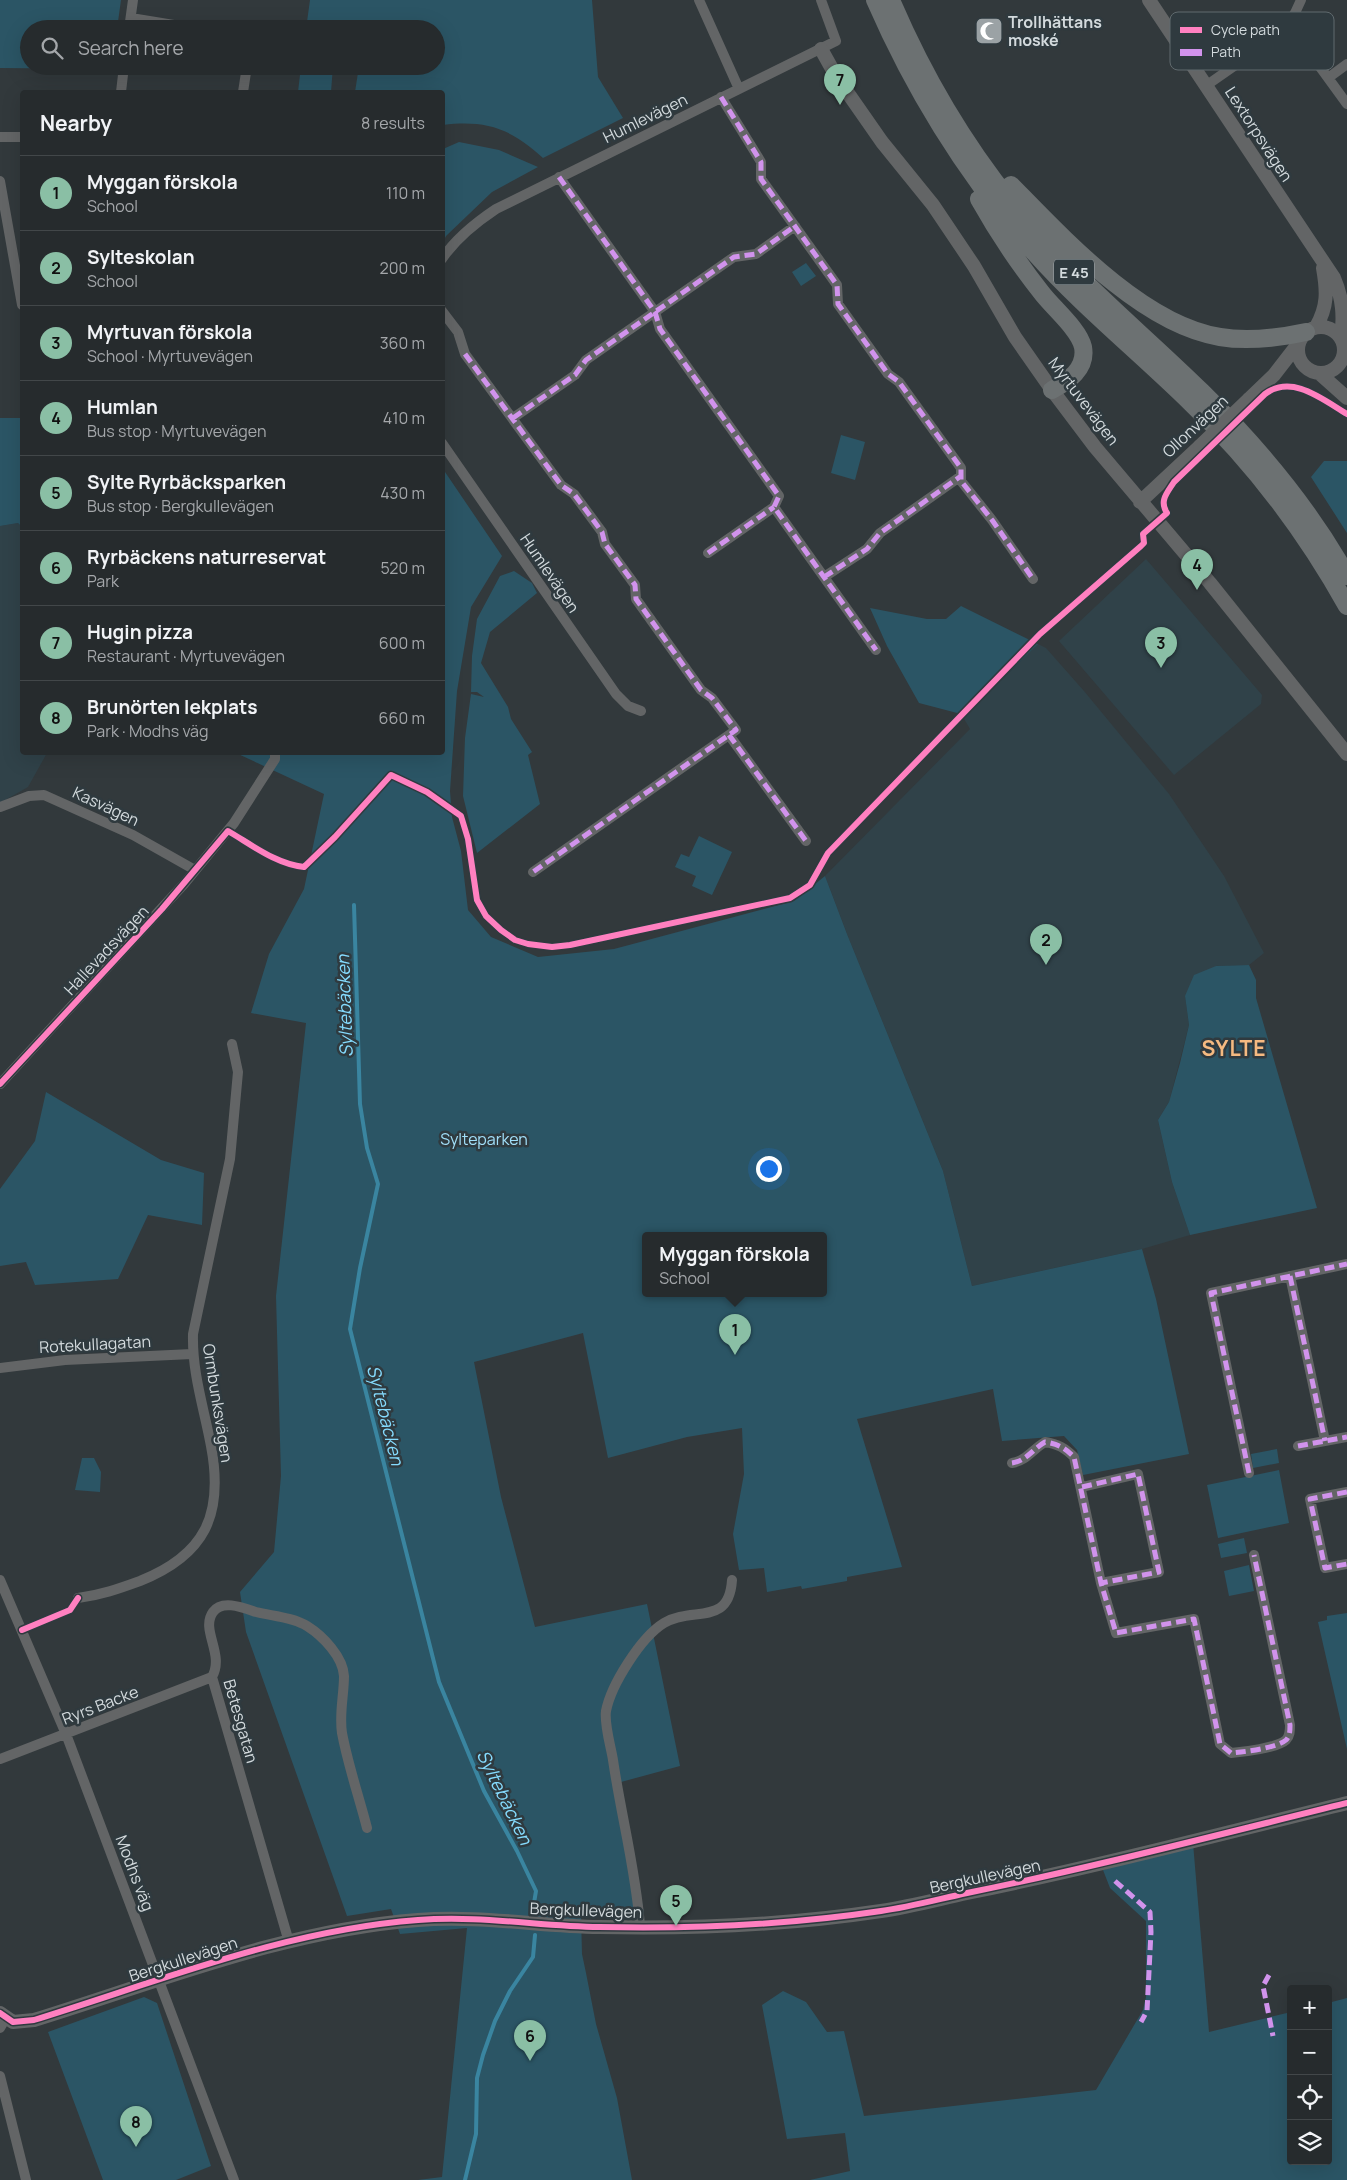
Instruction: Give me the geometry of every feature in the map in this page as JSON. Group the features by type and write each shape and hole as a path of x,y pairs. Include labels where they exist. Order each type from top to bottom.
{"highway":[{"name":"E 45","path":"875,0 907,69 958,142 1009,223 1068,287 1193,404 1249,464 1305,537 1347,606"},
{"name":"E 45","path":"891,0 958,142 993,178 1046,242 1078,276 1203,393 1260,454 1315,526 1347,576"},
{"path":"958,142 1111,280 1158,313 1199,332 1219,337 1260,339 1307,334"},
{"path":"958,142 972,187 991,220 1041,292 1081,342 1083,357 1081,365 1070,379 1052,390"}],"street":[{"path":"130,20 133,0"},
{"path":"699,0 738,89"},
{"name":"Humlevägen","path":"445,255 469,228 496,209 836,41 821,0"},
{"name":"Lextorpsvägen","path":"1148,0 1170,32"},
{"path":"1294,12 1301,0"},
{"name":"Myrtuvevägen","path":"821,49 836,76 882,142 933,205 974,266 1015,337 1052,390 1140,502 1210,583 1347,754"},
{"path":"1328,78 1347,64"},
{"name":"Lextorpsvägen","path":"1197,70 1334,278 1339,291 1344,322 1342,339"},
{"path":"1207,85 1230,70"},
{"path":"1322,70 1347,104"},
{"path":"121,90 123,75"},
{"path":"243,90 246,75"},
{"path":"721,97 762,162 761,179 837,285 838,304 888,374 899,382 961,468 961,481 992,520 1033,580"},
{"path":"0,138 20,137"},
{"path":"559,177 655,312 660,329 779,496 774,507 708,553"},
{"path":"0,182 20,294"},
{"path":"513,418 575,375 586,360 734,257 756,254 795,226"},
{"name":"Lextorpsvägen","path":"1307,334 1325,310 1327,291 1322,262"},
{"path":"445,315 458,332 465,354 561,484 574,494 602,532 605,544 635,585 636,599 701,690 712,698 736,730 533,872"},
{"path":"1347,369 1343,355 1342,339 1331,329 1307,334 1299,358 1347,398"},
{"name":"Ollonvägen","path":"1140,502 1274,375 1307,334"},
{"path":"1274,375 1286,371 1313,371 1334,368 1343,355"},
{"name":"Humlevägen","path":"445,447 616,694 628,706 641,711"},
{"path":"824,577 867,549 880,533 961,476"},
{"path":"774,507 876,650"},
{"path":"729,735 806,841"},
{"name":"Hallevadsvägen","path":"0,1084 195,870 234,823 275,759 275,755"},
{"name":"Kasvägen","path":"0,807 29,796 44,795 133,835 195,870"},
{"name":"Ormbunksvägen","path":"78,1598 103,1595 172,1566 189,1552 205,1529 211,1516 215,1478 211,1446 192,1354 195,1318 230,1160 238,1072 232,1044"},
{"path":"1249,1473 1211,1293 1347,1264"},
{"path":"1290,1276 1325,1441"},
{"name":"Rotekullagatan","path":"0,1368 65,1360 192,1354"},
{"path":"1298,1446 1347,1437"},
{"path":"1012,1463 1029,1456 1045,1442 1055,1443 1074,1457 1082,1487 1101,1583 1116,1632 1194,1619 1220,1744 1231,1752 1279,1744 1286,1740 1290,1734 1290,1725 1254,1555"},
{"path":"1082,1487 1138,1474 1159,1572 1101,1583"},
{"path":"1347,1492 1310,1499 1325,1568 1347,1564"},
{"name":"Modhs väg","path":"0,1580 66,1734 234,2180"},
{"name":"Bergkullevägen","path":"640,1926 606,1714 620,1675 651,1634 664,1623 718,1610 731,1594 732,1580"},
{"name":"Betesgatan","path":"290,1942 212,1677 217,1664 209,1631 213,1612 227,1606 241,1607 298,1622 308,1626 338,1657 343,1668 342,1732 367,1828"},
{"name":"Ryrs Backe","path":"0,1759 212,1677"},
{"name":"Bergkullevägen","path":"2,2020 21,2022 34,2020 160,1980 290,1942 392,1923 446,1918 600,1927 742,1926 883,1911 1028,1882 1347,1803"},
{"path":"0,2076 26,2180"}],"shaded area":[{"path":"18,523 20,525 20,755 46,755 28,787 0,803 0,526"},
{"path":"1146,559 1262,695 1261,704 1174,775 1059,641"},
{"path":"1038,644 1046,648 1084,691 1169,794 1224,876 1264,953 1249,965 1216,966 1185,996 1189,1025 1169,1102 1158,1120 1172,1182 1190,1235 1142,1249 972,1286 943,1171 825,876 970,729 963,717"}],"green space":[{"path":"0,0 121,0 118,20 20,20 20,68 0,68"},
{"path":"310,0 592,0 598,77 623,118 543,158 520,139 497,128 472,124 445,125 445,90 355,90 358,75 445,75 445,20 307,20"},
{"path":"300,75 332,75 331,90 298,90"},
{"path":"459,142 499,150 538,167 492,192 445,238 445,148"},
{"path":"806,263 816,276 801,286 792,272"},
{"path":"0,418 20,418 20,525 18,523 0,526"},
{"path":"841,435 865,442 855,480 831,473"},
{"path":"1324,461 1347,461 1347,533 1311,477"},
{"name":"Sylteparken","path":"445,472 502,556 471,607 457,691 450,791 452,817 461,851 468,910 491,937 538,957 614,949 794,901 825,876 943,1171 972,1286 1142,1249 1156,1299 1189,1454 1083,1475 1077,1450 1064,1436 1002,1441 993,1389 857,1419 902,1567 847,1577 847,1581 802,1589 801,1586 767,1592 764,1568 739,1570 733,1534 744,1474 742,1428 687,1437 608,1458 583,1333 474,1362 501,1497 535,1627 647,1604 680,1766 621,1782 644,1914 581,1916 582,1954 596,2024 617,2098 632,2180 418,2180 442,2177 467,1928 400,1934 391,1909 347,1916 246,1632 240,1592 274,1552 281,1476 276,1296 306,1023 251,1013 269,954 304,889 324,794 240,755 445,755"},
{"path":"514,571 532,583 537,593 490,632 481,663 508,707 511,719 532,752 528,755 540,804 477,853 463,796 465,738 471,694 484,697 477,692 471,692 472,656 477,619 500,576"},
{"path":"961,606 1038,644 963,717 961,714 919,703 887,646 870,608 927,619 946,619"},
{"path":"699,836 732,852 712,895 692,886 696,876 675,867 681,854 689,857"},
{"path":"1249,965 1256,980 1256,998 1317,1208 1190,1235 1172,1182 1158,1120 1169,1102 1189,1025 1185,996 1194,975 1216,966"},
{"path":"46,1092 161,1160 204,1173 202,1225 148,1215 118,1279 35,1285 26,1262 0,1266 0,1189 35,1141"},
{"path":"1277,1449 1279,1463 1253,1468 1251,1454"},
{"path":"82,1458 94,1458 101,1472 100,1492 75,1490"},
{"path":"1279,1470 1289,1523 1218,1538 1207,1485"},
{"path":"1244,1538 1247,1553 1221,1558 1218,1544"},
{"path":"1249,1565 1254,1591 1229,1596 1224,1571"},
{"path":"1347,1613 1347,1749 1318,1622 1327,1620 1327,1616"},
{"path":"1193,1843 1209,2032 1287,2013 1287,2165 1332,2165 1332,2002 1347,1998 1347,2180 810,2180 850,2171 845,2133 787,2139 762,2005 783,1991 806,2002 827,2032 844,2031 864,2116 1096,2090 1143,2010 1146,1997 1146,1921 1110,1888 1103,1870"},
{"path":"144,1997 157,2003 211,2166 176,2180 103,2180 48,2032"}],"waterway":[{"name":"Syltebäcken","path":"354,905 360,1104 367,1148 378,1184 360,1268 350,1329 439,1682 484,1791 517,1851 536,1891 533,1909"},
{"name":"Syltebäcken","path":"465,2180 476,2134 477,2078 483,2055 495,2021 510,1991 533,1957 535,1935"}],"marked path":[{"path":"721,97 761,162 761,179 837,285 838,304 888,374 899,382 961,468 961,481 992,520 1033,579"},
{"path":"559,177 655,312 660,329 779,496 774,507 876,650"},
{"path":"513,418 575,375 586,360 734,257 756,254 795,226"},
{"path":"465,354 561,485 574,494 602,532 605,544 635,585 636,599 701,690 712,698 736,730 533,872"},
{"path":"824,577 867,549 880,533 961,476"},
{"path":"708,553 774,507"},
{"path":"729,735 806,841"},
{"path":"1249,1473 1211,1293 1347,1264"},
{"path":"1290,1276 1325,1441"},
{"path":"1298,1446 1347,1437"},
{"path":"1012,1463 1025,1457 1045,1442 1061,1447 1074,1457 1101,1583 1116,1633 1194,1619 1220,1744 1231,1753 1260,1749 1282,1743 1286,1740 1290,1731 1254,1555"},
{"path":"1082,1487 1138,1474 1159,1572 1101,1583"},
{"path":"1347,1492 1310,1499 1325,1568 1347,1564"},
{"path":"1115,1881 1150,1912 1151,1932 1147,2011 1141,2022"},
{"path":"1269,1975 1263,1986 1273,2036"}],"cycle path":[{"path":"0,1084 162,909 228,831 274,858 304,867 335,837 391,775 427,792 461,816 468,839 477,900 486,916 515,940 528,944 552,947 570,945 790,898 810,885 828,853 1040,634 1144,543 1143,534 1167,513 1164,501 1174,482 1265,394 1275,389 1296,388 1317,396 1347,414"},
{"path":"22,1630 70,1610 78,1598"},
{"path":"0,2013 13,2022 34,2020 224,1959 272,1946 320,1934 418,1920 463,1919 599,1927 705,1927 811,1920 892,1909 1110,1861 1347,1803"}],"place":[{"name":"Trollhättans moské","path":"989,31"},
{"name":"Hugin pizza","path":"840,105"},
{"name":"Humlan","path":"1197,590"},
{"name":"Myrtuvan förskola","path":"1161,668"},
{"name":"Sylteskolan","path":"1046,965"},
{"name":"Myggan förskola","path":"735,1355"},
{"name":"Sylte Ryrbäcksparken","path":"676,1926"},
{"name":"Ryrbäckens naturreservat","path":"530,2061"},
{"name":"Brunörten lekplats","path":"136,2147"}],"district":[{"name":"SYLTE","path":"1234,1048"}]}
